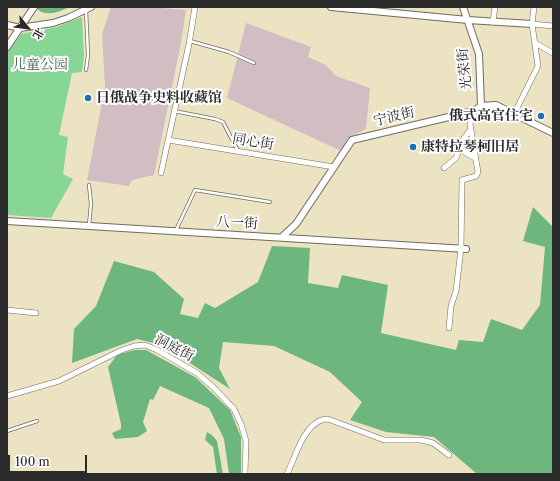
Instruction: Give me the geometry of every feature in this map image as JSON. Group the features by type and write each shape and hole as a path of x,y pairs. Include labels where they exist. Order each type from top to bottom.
{"street":[{"path":"7,47 34,7"},
{"path":"161,173 190,41 195,7"},
{"path":"331,7 468,20 553,26"},
{"name":"光荣街","path":"464,7 479,54 481,106"},
{"path":"493,22 495,7"},
{"path":"514,114 538,66 532,24 534,7"},
{"path":"7,25 20,28 53,23 89,8"},
{"path":"535,43 553,53"},
{"path":"481,106 496,105 553,133"},
{"name":"宁波街","path":"282,237 296,224 352,140 474,111 481,106"},
{"path":"449,328 450,306 456,291 464,249 462,180 476,176 478,172 470,124 474,111"},
{"path":"444,168 456,158 464,138 471,129"},
{"name":"同心街","path":"168,140 334,167"},
{"path":"460,149 476,158"},
{"name":"八一街","path":"7,221 464,249"},
{"path":"7,310 36,313"},
{"name":"洞庭街","path":"7,396 59,381 122,350 134,346 145,346 157,350 197,373 234,409 241,424 246,441 245,474"},
{"path":"287,474 299,445 310,428 318,421 328,418 384,440 421,440 433,443 449,455"}],"lane":[{"path":"86,70 88,55 89,8"},
{"path":"190,41 229,52 254,63"},
{"path":"174,111 223,122 238,152"},
{"path":"89,185 91,204 89,226"},
{"path":"175,231 195,190 270,202"},
{"path":"7,431 37,421"}],"shaded area":[{"path":"111,7 148,7 186,10 181,43 154,175 132,180 129,186 87,180 105,87 102,34"},
{"path":"246,23 311,47 308,57 326,65 336,76 370,88 366,129 348,138 341,151 227,98"}],"green space":[{"path":"38,7 69,7 53,13 45,13 37,9"},
{"name":"儿童公园","path":"82,17 84,56 82,72 72,73 59,135 68,137 63,174 73,179 51,218 7,215 7,53 21,34 57,27"},
{"path":"533,207 553,227 553,474 477,474 434,437 386,432 350,420 362,402 330,372 274,346 223,342 219,368 230,389 162,345 137,339 72,363 74,329 96,306 114,261 154,272 184,299 180,314 198,318 205,303 215,308 258,282 272,246 310,248 308,283 338,288 342,275 388,285 381,333 456,350 459,340 483,342 491,319 522,330 540,305 545,247 523,241"},
{"path":"134,350 146,350 195,377 230,410 241,437 241,474 229,474 224,439 209,408 160,386 153,400 150,399 143,422 147,431 138,437 115,439 112,433 121,429 121,424 108,367 117,355"},
{"path":"207,432 217,441 223,474 217,474 213,447 205,440"}],"place":[{"name":"日俄战争史料收藏馆","path":"88,98"},
{"name":"俄式高官住宅","path":"541,116"},
{"name":"康特拉琴柯旧居","path":"413,147"}]}
